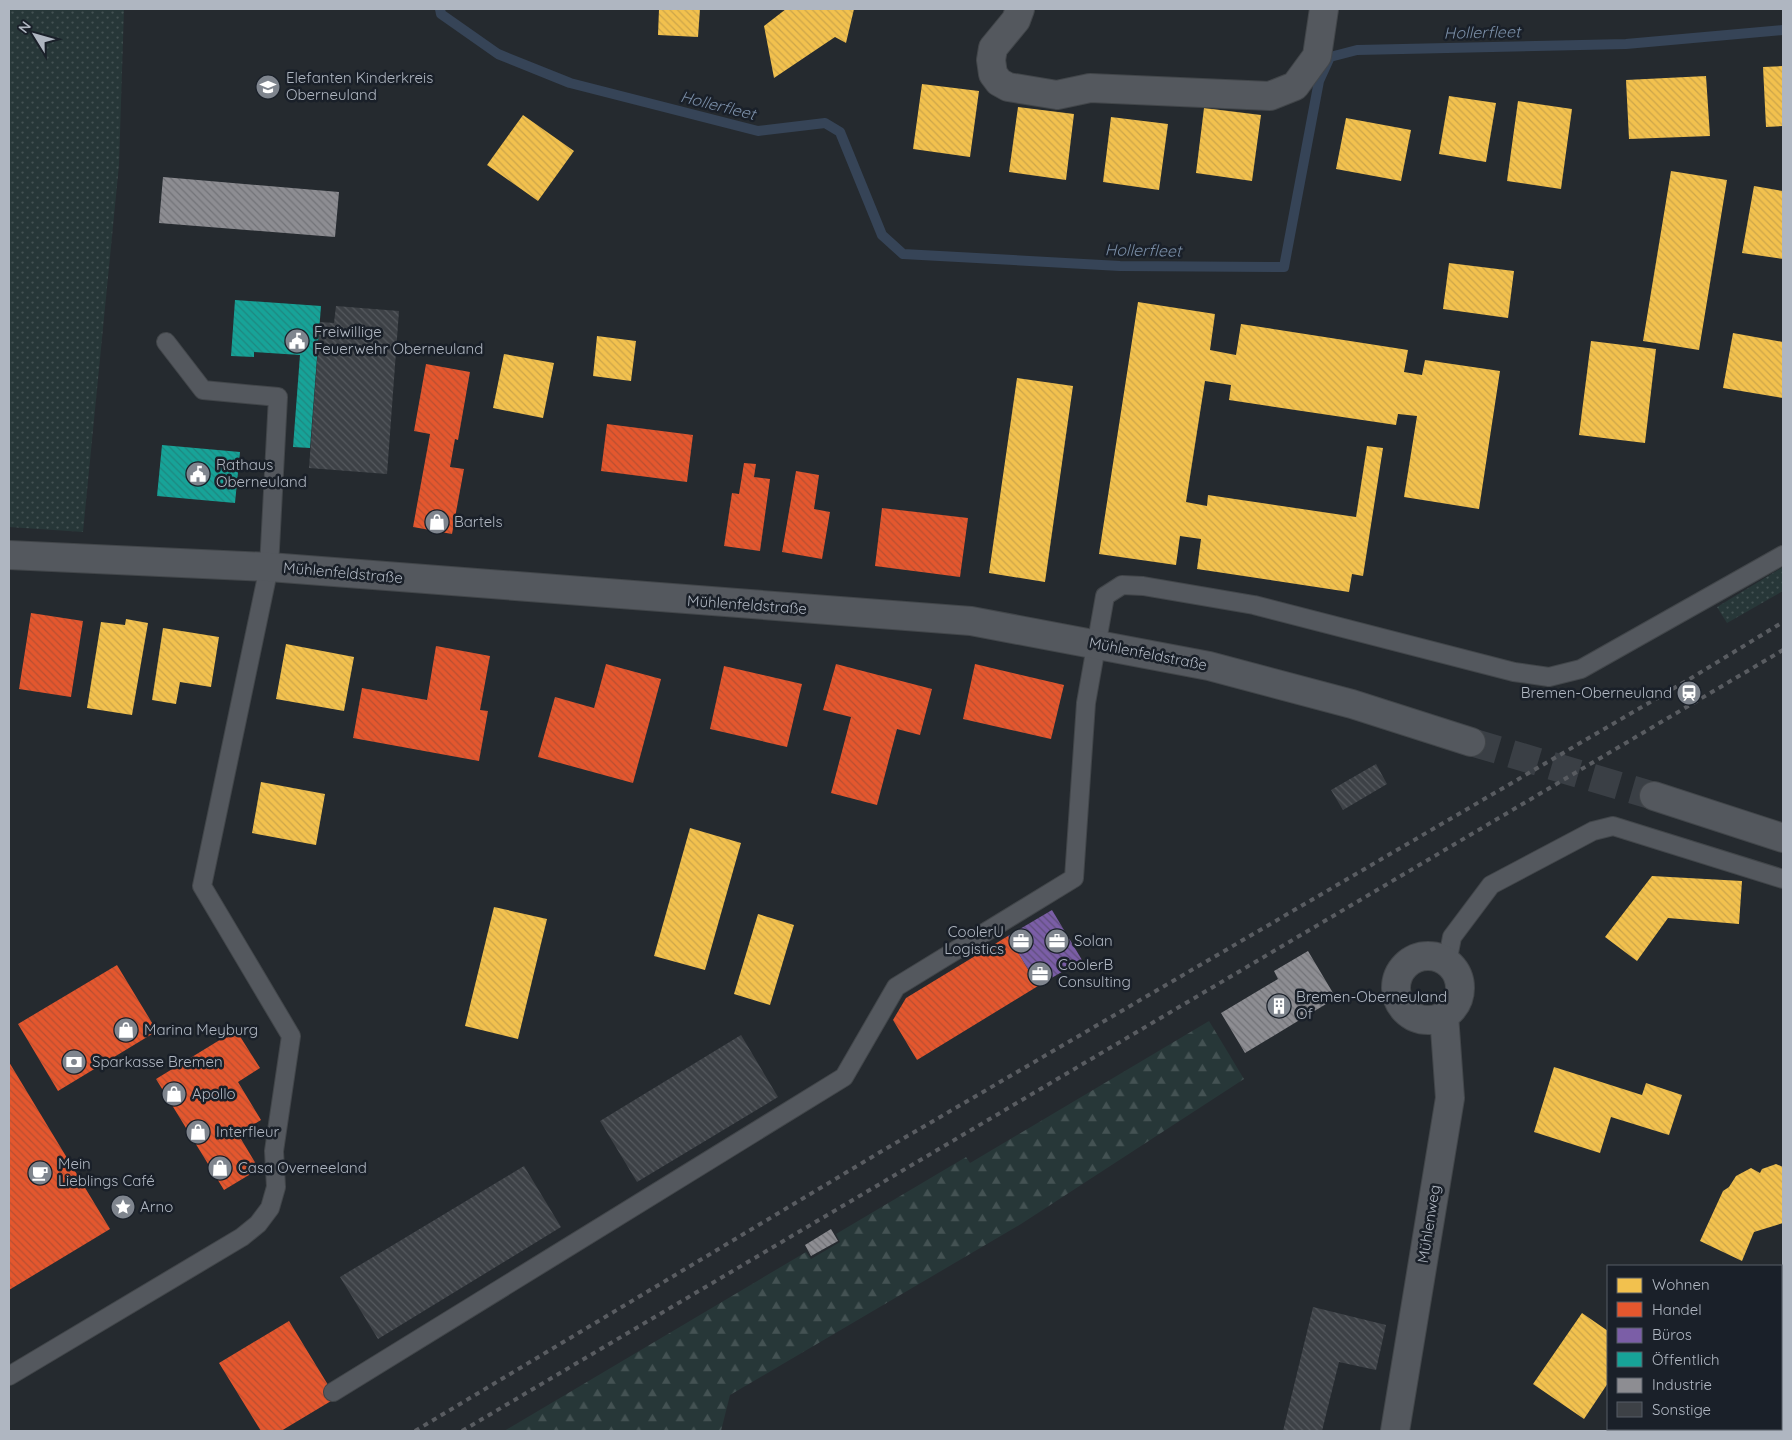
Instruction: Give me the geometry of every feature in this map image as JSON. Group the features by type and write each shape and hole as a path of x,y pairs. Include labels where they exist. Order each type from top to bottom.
{"street":[{"path":"1020,9 1016,20 993,48 991,60 993,74 999,82 1008,87 1057,95 1090,88 1270,96 1295,86 1317,56 1324,9"},
{"name":"Mühlenfeldstraße","path":"9,555 269,567 971,621 1209,666 1352,704 1471,742"},
{"path":"1654,796 1783,838"},
{"path":"1432,957 1447,963 1458,980 1459,990 1454,1004 1444,1015 1434,1020 1414,1017 1402,1006 1396,992 1400,972 1416,958 1432,957"},
{"name":"Mühlenweg","path":"1395,1431 1450,1098 1444,1015"}],"lane":[{"path":"9,1376 210,1256 258,1224 270,1208 276,1187 274,1152 291,1036 202,886 269,567 278,397 203,390 166,342"},
{"path":"332,1392 844,1077 896,987 1074,878 1086,703 1105,596 1122,585 1143,586 1254,605 1514,672 1549,677 1581,669 1783,556"},
{"path":"1447,963 1452,937 1492,885 1593,831 1613,826 1783,879"}],"green space":[{"path":"9,9 124,9 119,165 83,532 9,527"},
{"path":"1783,567 1783,591 1727,623 1717,607"},
{"path":"1209,1021 1244,1079 1021,1224 730,1395 721,1431 504,1431 806,1252 811,1259 840,1242 836,1234 966,1157 970,1163"}],"building: Wohnen":[{"path":"659,9 700,9 698,37 658,35"},
{"path":"786,9 854,9 846,43 835,37 774,78 764,26"},
{"path":"1783,66 1783,126 1766,127 1763,67"},
{"path":"1706,76 1710,136 1629,139 1626,80"},
{"path":"922,84 979,91 970,157 913,149"},
{"path":"1449,96 1496,103 1486,162 1439,154"},
{"path":"1518,101 1572,109 1561,189 1507,181"},
{"path":"1018,107 1074,114 1066,180 1009,172"},
{"path":"1204,108 1261,115 1252,181 1196,173"},
{"path":"523,115 574,151 538,201 487,165"},
{"path":"1111,117 1168,124 1159,190 1103,182"},
{"path":"1346,118 1411,130 1401,181 1336,169"},
{"path":"1671,171 1727,180 1699,350 1643,341"},
{"path":"1754,186 1783,191 1783,259 1742,253"},
{"path":"1449,263 1514,271 1508,318 1443,309"},
{"path":"1138,302 1215,314 1210,350 1236,355 1241,324 1408,350 1404,372 1422,375 1425,360 1500,371 1479,509 1404,497 1417,416 1398,414 1396,425 1229,400 1231,385 1205,381 1186,502 1207,506 1208,495 1356,517 1367,446 1383,448 1363,576 1352,574 1349,592 1197,569 1201,539 1180,536 1176,565 1099,554"},
{"path":"1733,333 1783,342 1783,398 1723,388"},
{"path":"597,336 636,341 631,381 593,376"},
{"path":"1591,341 1656,349 1645,443 1579,435"},
{"path":"504,354 554,363 543,418 493,408"},
{"path":"1017,378 1073,386 1045,582 989,573"},
{"path":"126,619 148,623 132,715 87,708 101,622 125,625"},
{"path":"163,628 219,637 211,687 180,682 176,704 152,700"},
{"path":"286,644 354,657 344,711 276,699"},
{"path":"261,782 325,794 316,845 252,833"},
{"path":"690,828 741,843 705,970 654,956"},
{"path":"1652,876 1742,881 1739,924 1668,918 1637,961 1605,937"},
{"path":"494,907 547,919 518,1039 465,1026"},
{"path":"758,914 794,925 770,1005 734,994"},
{"path":"1554,1067 1642,1095 1646,1083 1682,1095 1669,1135 1611,1117 1600,1153 1534,1132"},
{"path":"1776,1164 1783,1167 1783,1223 1754,1232 1742,1261 1700,1241 1723,1191 1729,1187 1736,1176 1751,1168 1760,1173 1762,1169"},
{"path":"1582,1313 1607,1330 1607,1384 1584,1419 1533,1384"},
{"path":"1783,1420 1783,1431 1751,1431 1782,1430"}],"building: Handel":[{"path":"426,364 470,372 458,440 455,439 450,467 464,469 452,534 413,527 430,434 414,431"},
{"path":"607,424 693,435 687,482 601,471"},
{"path":"744,463 756,464 754,477 770,479 760,551 724,546 732,493 739,494"},
{"path":"796,471 819,475 814,509 830,512 822,559 782,552"},
{"path":"882,508 968,518 960,577 875,566"},
{"path":"31,613 83,621 71,697 19,689"},
{"path":"436,646 490,656 480,710 488,711 479,761 353,738 362,688 427,700"},
{"path":"606,664 661,679 633,783 538,757 555,697 594,708"},
{"path":"836,664 932,689 920,735 897,729 877,805 831,793 851,717 823,710"},
{"path":"975,664 1064,685 1051,739 963,719"},
{"path":"724,666 802,684 787,747 710,729"},
{"path":"1008,936 1038,986 917,1060 893,1020 906,998"},
{"path":"117,965 157,1031 58,1091 18,1024"},
{"path":"236,1030 260,1068 238,1082 261,1120 238,1134 259,1169 224,1190 156,1079"},
{"path":"9,1062 110,1229 9,1290"},
{"path":"289,1321 336,1398 281,1431 261,1431 219,1363"}],"building: Büros":[{"path":"1052,910 1082,960 1038,986 1008,936"}],"building: Öffentlich":[{"path":"235,300 321,306 310,448 293,447 300,355 254,352 254,357 231,356"},
{"name":"Rathaus Oberneuland","path":"162,445 240,452 235,503 157,496"}],"building: Industrie":[{"path":"163,177 339,192 335,237 159,223"},
{"name":"Bremen-Oberneuland Of","path":"1308,951 1336,998 1245,1053 1221,1013 1278,979 1274,971"},
{"path":"831,1229 838,1241 811,1256 805,1245"}],"building: Sonstige":[{"path":"336,306 399,311 387,474 309,468 320,322 334,323"},
{"path":"1376,764 1387,784 1343,810 1331,790"},
{"path":"741,1035 778,1097 637,1182 600,1121"},
{"path":"524,1166 561,1227 378,1339 340,1277"},
{"path":"1313,1307 1386,1325 1376,1370 1339,1362 1322,1431 1283,1431"}],"waterway":[{"name":"Hollerfleet","path":"440,9 441,14 498,54 570,83 758,131 825,123 840,132 882,235 903,254 1120,266 1284,267 1319,81 1330,57 1357,50 1626,44 1783,30"}],"tunnel":[{"path":"1471,742 1654,796"}],"railway":[{"path":"415,1431 887,1148 1688,680 1783,622"},
{"path":"462,1431 1783,650"}],"place":[{"name":"Elefanten Kinderkreis Oberneuland","path":"268,87"},
{"name":"Freiwillige Feuerwehr Oberneuland","path":"297,341"},
{"name":"Rathaus Oberneuland","path":"198,474"},
{"name":"Bartels","path":"437,522"},
{"name":"Bremen-Oberneuland","path":"1689,693"},
{"name":"CoolerU Logistics","path":"1021,941"},
{"name":"Solan","path":"1057,941"},
{"name":"CoolerB Consulting","path":"1040,974"},
{"name":"Bremen-Oberneuland Of","path":"1279,1006"},
{"name":"Marina Meyburg","path":"126,1030"},
{"name":"Sparkasse Bremen","path":"74,1062"},
{"name":"Apollo","path":"174,1094"},
{"name":"Interfleur","path":"198,1132"},
{"name":"Casa Overneeland","path":"220,1168"},
{"name":"Mein Lieblings Café","path":"40,1173"},
{"name":"Arno","path":"123,1207"}]}
